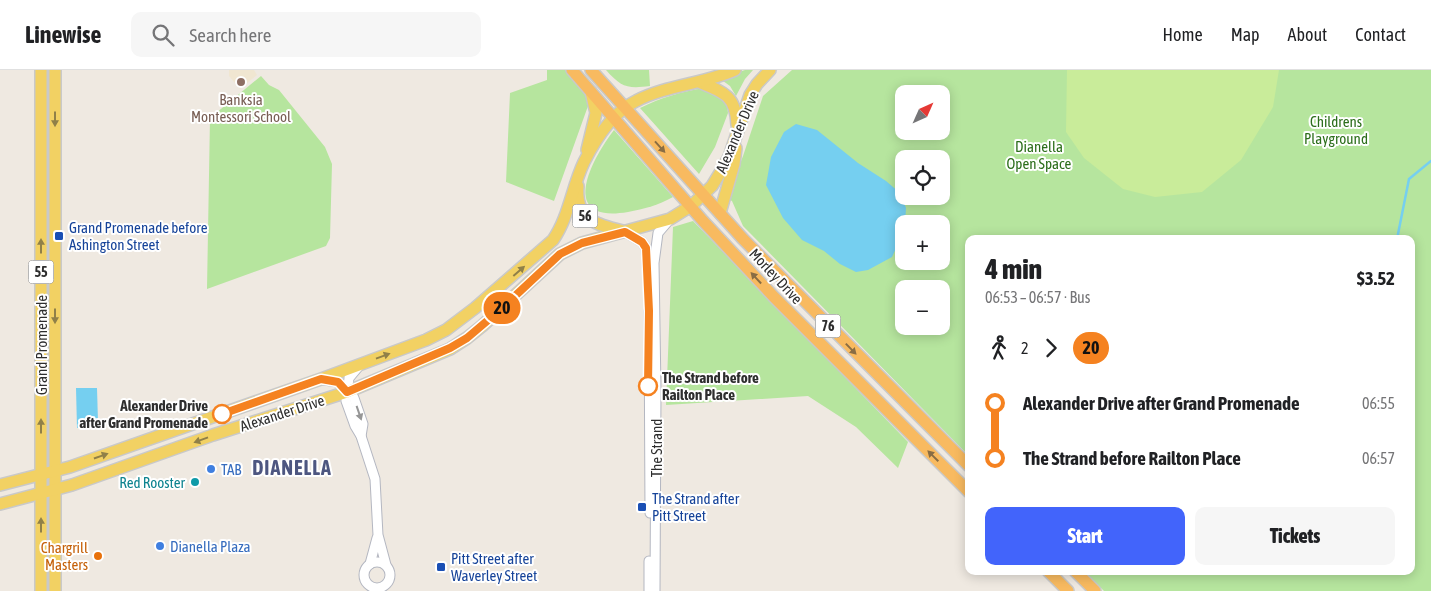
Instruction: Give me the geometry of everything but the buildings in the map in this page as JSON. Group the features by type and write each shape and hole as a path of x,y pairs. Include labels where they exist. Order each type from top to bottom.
{"highway":[{"name":"Morley Drive","path":"572,70 691,206 774,297 965,488"},
{"name":"Morley Drive","path":"591,70 743,239 876,375 965,462"},
{"path":"1052,575 1068,591"},
{"path":"1079,575 1095,591"}],"main road":[{"name":"Grand Promenade","path":"41,70 41,591"},
{"name":"Grand Promenade","path":"55,70 55,591"},
{"name":"Alexander Drive","path":"0,485 70,467 321,379 426,340 446,330 475,308 539,253 558,233 584,162 597,140 624,108 650,95 735,70"},
{"name":"Alexander Drive","path":"0,504 55,490 118,470 213,435 347,392 450,348 467,338 500,310 560,254 582,243 670,219 691,206 712,186 720,173 729,157 750,96 770,70"},
{"path":"41,82 55,83"},
{"name":"56","path":"699,82 716,88 727,96 736,109 736,156 720,213"},
{"path":"584,162 596,113 591,92"},
{"name":"56","path":"580,174 579,206 587,218 602,226 625,232"}],"street":[{"name":"The Strand","path":"655,591 656,420 654,263 658,233 670,219"},
{"name":"The Strand","path":"625,232 642,242 646,248 647,255 649,311 649,591"},
{"path":"361,364 352,372 349,378 346,401 355,426 361,436 375,479 378,534 386,565 391,576 386,588 372,589 364,579 378,534"},
{"path":"321,379 338,382 347,392"},
{"path":"370,564 377,562 386,565"}],"shaded area":[{"name":"Banksia Montessori School","path":"229,70 254,70 257,75 240,89 229,76"}],"green space":[{"path":"547,70 565,70 583,91 588,106 554,201 506,182 510,93 547,80"},
{"path":"606,70 649,70 650,86 630,87 620,83"},
{"path":"745,70 753,70 745,79 736,96 730,86 719,78"},
{"name":"Dianella Open Space","path":"792,70 1431,70 1431,591 1104,591 1088,575 1415,575 1415,235 965,235 965,452 743,226 730,200 732,184 763,96"},
{"path":"1067,70 1279,70 1273,107 1241,160 1202,192 1155,197 1123,189 1084,158 1066,132"},
{"path":"261,76 269,85 279,90 325,147 332,164 330,238 326,246 207,289 210,118"},
{"path":"705,88 724,99 728,113 715,147 699,174 640,108 672,95"},
{"path":"614,130 673,197 651,206 628,212 606,213 593,208 586,199 586,187 590,172 596,157"},
{"path":"693,221 908,442 898,468 856,427 808,396 666,405 673,227"}],"water":[{"path":"796,124 817,130 858,163 895,189 895,205 905,205 906,208 906,215 895,215 895,250 892,257 868,270 856,272 840,264 824,251 802,240 783,218 766,185 771,157 784,132"},
{"path":"76,388 97,388 98,422 77,428"}],"waterway":[{"path":"1398,235 1409,179 1431,161"}],"bus line":[{"name":"20","path":"222,414 321,379 334,380 341,384 347,392 450,348 482,326 560,254 582,243 625,232 642,242 646,248 649,288 648,386"}],"place":[{"name":"Banksia Montessori School","path":"241,82"},
{"name":"Grand Promenade before Ashington Street","path":"59,236"},
{"name":"The Strand before Railton Place","path":"648,386"},
{"name":"Alexander Drive after Grand Promenade","path":"222,414"},
{"name":"TAB","path":"211,469"},
{"name":"Red Rooster","path":"195,482"},
{"name":"The Strand after Pitt Street","path":"642,507"},
{"name":"Dianella Plaza","path":"160,546"},
{"name":"Chargrill Masters","path":"98,556"},
{"name":"Pitt Street after Waverley Street","path":"441,567"}],"district":[{"name":"DIANELLA","path":"292,467"}],"park label":[{"name":"Childrens Playground","path":"1336,130"}]}
